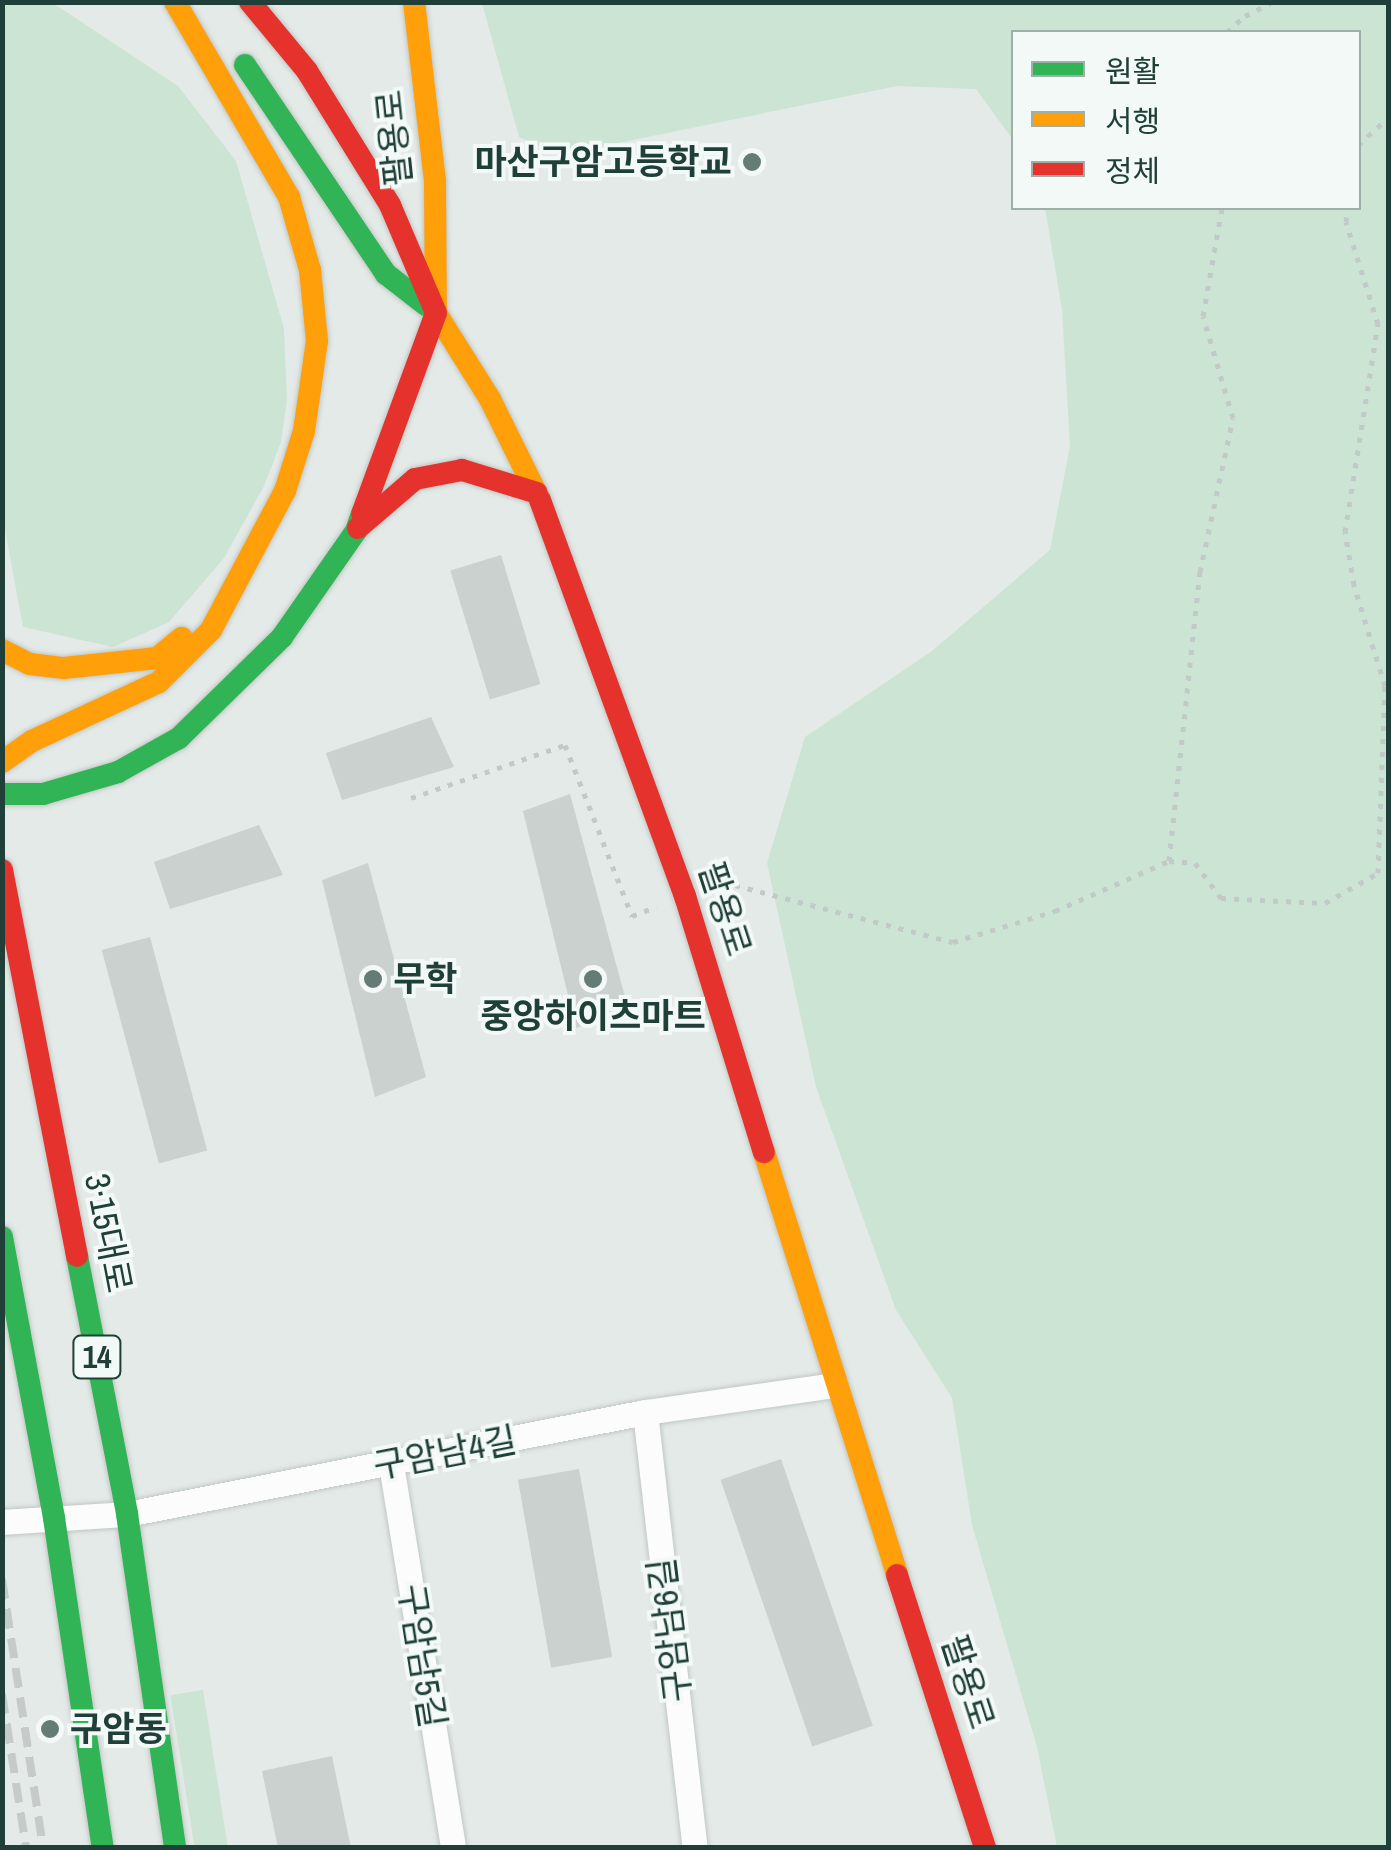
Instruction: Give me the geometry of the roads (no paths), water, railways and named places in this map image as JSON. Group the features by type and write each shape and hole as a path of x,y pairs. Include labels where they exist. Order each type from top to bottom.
{"main road":[{"path":"2,762 32,741 159,682 210,630 285,491 304,431 317,341 310,270 288,196 175,2"},
{"path":"183,2 226,40 386,274 436,313"},
{"path":"2,794 43,794 118,772 179,738 282,637 356,530 436,313 390,205 308,71 250,2"},
{"name":"팔용로","path":"414,2 435,181 436,313 490,399 536,493 685,896 835,1384 985,1848"},
{"path":"356,530 415,479 462,470 536,493"},
{"path":"2,650 30,664 64,668 157,658 182,639 255,545"},
{"name":"3·15대로","path":"2,870 127,1514 175,1848"},
{"name":"14","path":"2,1236 54,1518 103,1848"}],"street":[{"name":"구암남4길","path":"2,1522 127,1514 645,1412 835,1384"},
{"name":"구암남6길","path":"645,1412 695,1848"},
{"name":"구암남5길","path":"390,1464 452,1848"}],"railway":[{"path":"2,1579 43,1848"},
{"path":"2,1694 26,1848"}],"place":[{"name":"마산구암고등학교","path":"752,162"},
{"name":"무학","path":"373,979"},
{"name":"중앙하이츠마트","path":"593,979"},
{"name":"구암동","path":"50,1729"}]}
